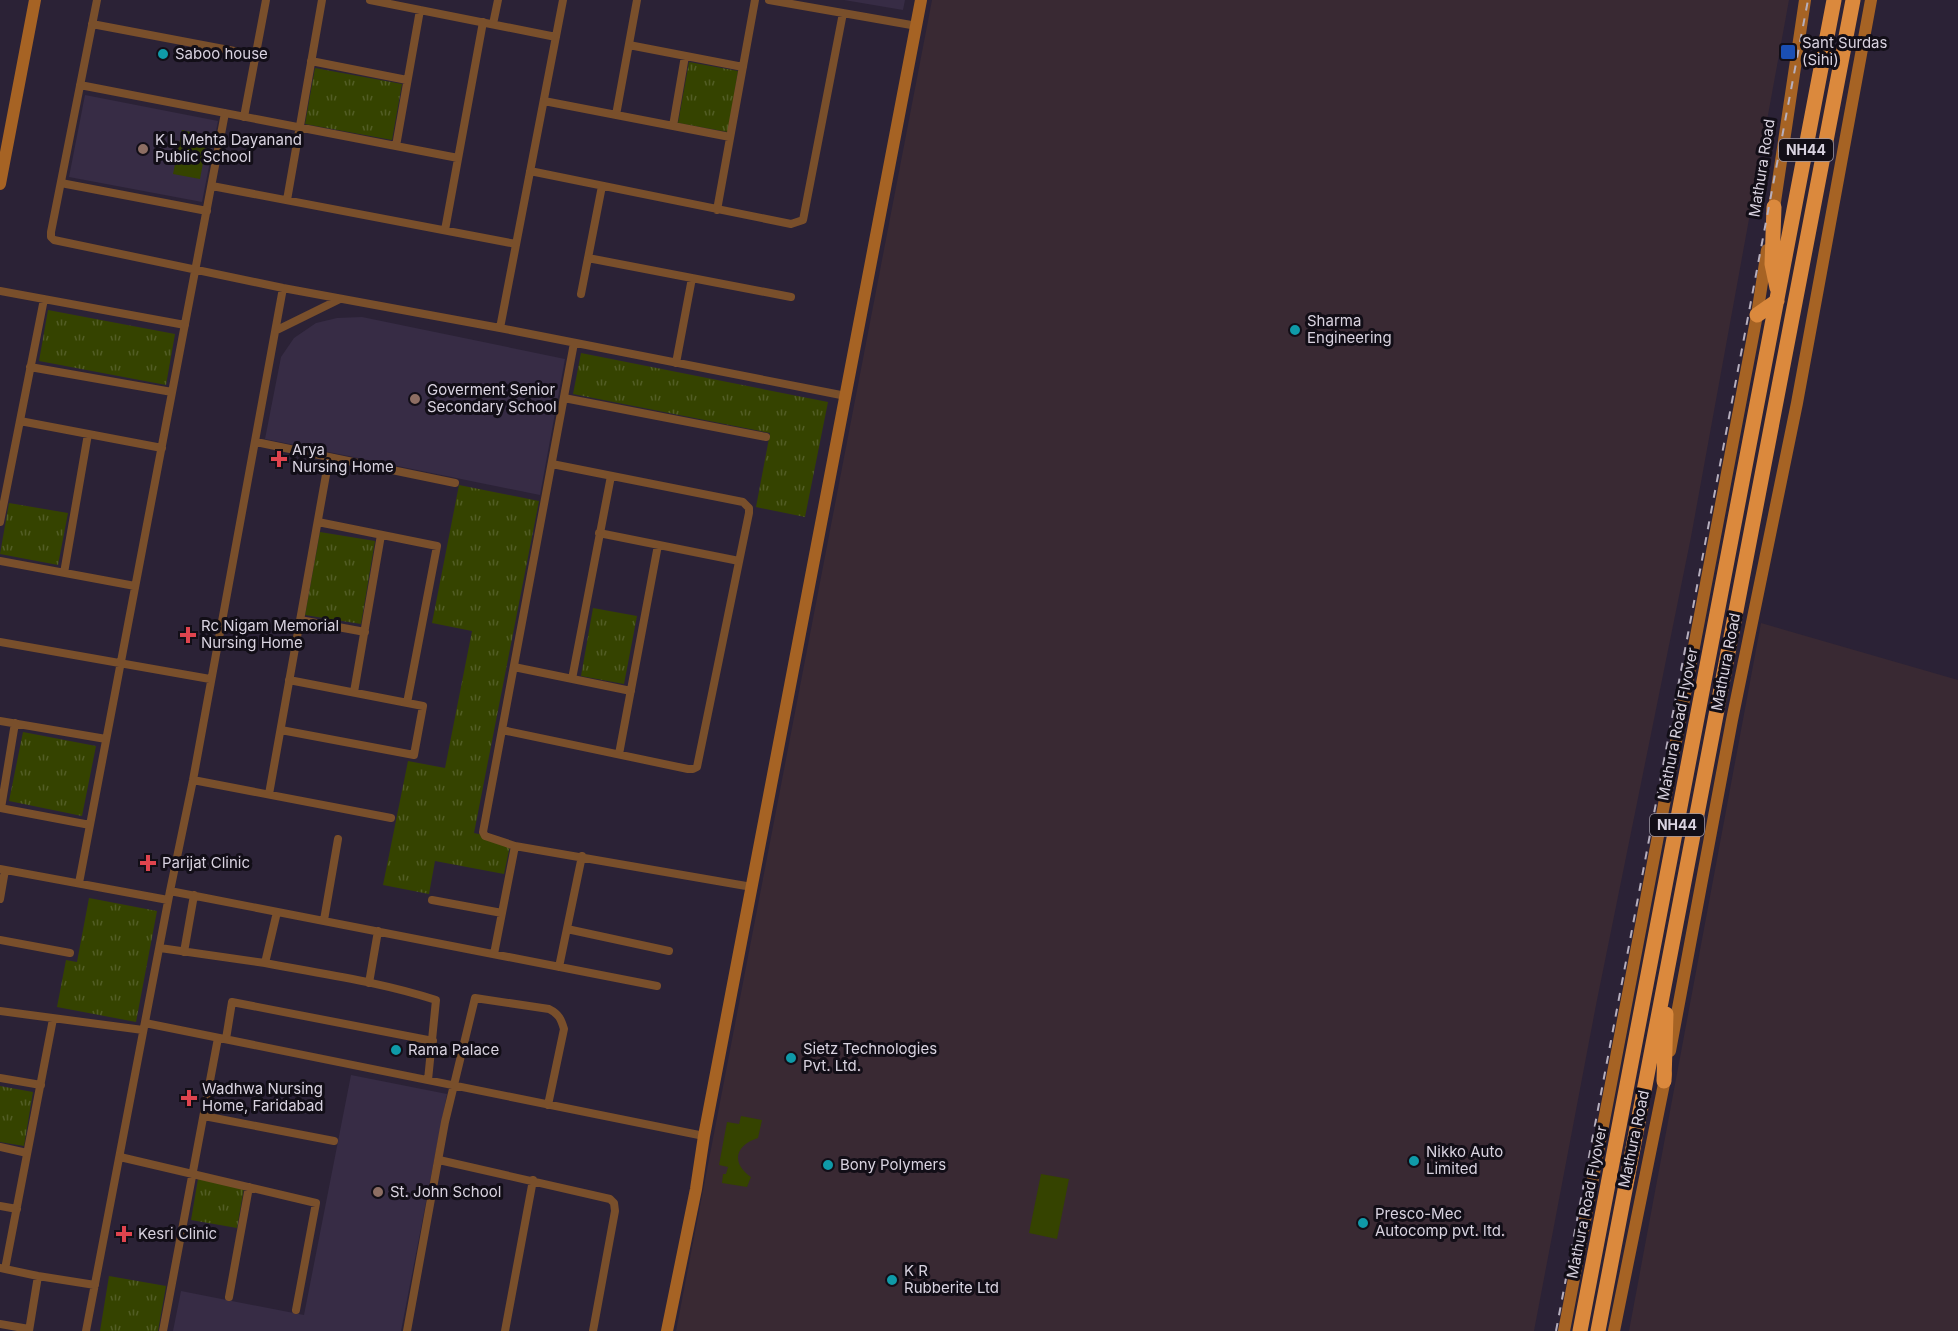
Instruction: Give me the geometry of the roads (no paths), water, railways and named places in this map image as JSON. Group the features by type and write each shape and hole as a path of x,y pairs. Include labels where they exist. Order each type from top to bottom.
{"highway":[{"name":"NH44","path":"1777,297 1834,0"},
{"name":"Mathura Road","path":"1665,981 1853,0"},
{"path":"1757,315 1777,297 1772,264 1774,207"},
{"name":"Mathura Road Flyover","path":"1581,1331 1777,297"},
{"path":"1664,1081 1665,981"},
{"name":"NH44","path":"1598,1331 1665,981"}],"main road":[{"path":"0,184 35,0"},
{"path":"667,1331 696,1189 704,1136 921,0"},
{"name":"Mathura Road","path":"1564,1331 1757,315 1805,0"},
{"name":"Mathura Road","path":"1614,1331 1797,403 1871,0"}],"street":[{"path":"97,0 51,232 54,240 283,288 846,396"},
{"path":"244,117 266,0"},
{"path":"286,200 322,0"},
{"path":"370,0 556,37"},
{"path":"493,24 498,0"},
{"path":"500,328 563,0"},
{"path":"616,115 638,0"},
{"path":"717,210 755,0"},
{"path":"769,0 917,26"},
{"path":"396,146 420,10"},
{"path":"530,171 791,224 803,220 843,13"},
{"path":"445,230 483,22"},
{"path":"92,24 255,55"},
{"path":"629,45 743,66"},
{"path":"673,126 685,56"},
{"path":"311,61 407,80"},
{"path":"80,85 458,158"},
{"path":"544,101 730,137"},
{"path":"79,884 225,113"},
{"path":"61,183 207,211"},
{"path":"212,186 516,244"},
{"path":"581,294 602,186"},
{"path":"588,258 791,297"},
{"path":"676,363 692,278"},
{"path":"86,1331 193,780 283,288"},
{"path":"0,291 185,325"},
{"path":"0,522 44,299"},
{"path":"277,330 340,299"},
{"path":"574,343 483,832 485,836 515,846 752,887"},
{"path":"30,367 172,392"},
{"path":"564,398 766,437"},
{"path":"20,421 162,448"},
{"path":"64,573 88,434"},
{"path":"256,442 455,483"},
{"path":"269,794 329,458"},
{"path":"502,730 688,769 697,767 749,513 747,504 552,464"},
{"path":"572,679 611,476"},
{"path":"318,522 437,546 407,702"},
{"path":"599,533 739,561"},
{"path":"354,692 381,535"},
{"path":"619,754 658,545"},
{"path":"0,561 135,586"},
{"path":"300,620 364,632"},
{"path":"0,642 210,679"},
{"path":"514,667 631,691"},
{"path":"280,730 414,755 423,706 290,680"},
{"path":"0,721 106,739"},
{"path":"15,723 1,808 90,825"},
{"path":"193,780 391,818"},
{"path":"324,920 338,839"},
{"path":"494,954 515,846"},
{"path":"559,968 582,856"},
{"path":"0,899 3,869 168,900"},
{"path":"170,891 657,986"},
{"path":"184,951 194,895"},
{"path":"432,900 502,913"},
{"path":"265,963 277,912"},
{"path":"567,929 669,951"},
{"path":"369,983 378,931"},
{"path":"0,940 70,953"},
{"path":"160,948 265,963 420,994 436,1000 428,1080"},
{"path":"407,1331 438,1160 475,998 549,1009 556,1012 561,1019 564,1029 549,1105"},
{"path":"163,1331 204,1116 232,1002 433,1041"},
{"path":"0,1011 144,1026 222,1039 704,1136"},
{"path":"53,1018 17,1209 2,1268 95,1285"},
{"path":"0,1078 41,1085"},
{"path":"204,1116 334,1141"},
{"path":"0,1148 27,1153"},
{"path":"120,1157 316,1203 296,1310"},
{"path":"438,1160 610,1198 614,1203 615,1211 593,1331"},
{"path":"505,1331 533,1180"},
{"path":"229,1297 249,1187"},
{"path":"0,1206 17,1209"},
{"path":"0,1324 29,1330 38,1276"}],"railway":[{"path":"1556,1331 1808,0"}],"place":[{"name":"Sant Surdas (Sihi)","path":"1788,52"},
{"name":"Saboo house","path":"163,54"},
{"name":"K L Mehta Dayanand Public School","path":"143,149"},
{"name":"Sharma Engineering","path":"1295,330"},
{"name":"Goverment Senior Secondary School","path":"415,399"},
{"name":"Arya Nursing Home","path":"279,459"},
{"name":"Rc Nigam Memorial Nursing Home","path":"188,635"},
{"name":"Parijat Clinic","path":"148,863"},
{"name":"Rama Palace","path":"396,1050"},
{"name":"Sietz Technologies Pvt. Ltd.","path":"791,1058"},
{"name":"Wadhwa Nursing Home, Faridabad","path":"189,1098"},
{"name":"Nikko Auto Limited","path":"1414,1161"},
{"name":"Bony Polymers","path":"828,1165"},
{"name":"St. John School","path":"378,1192"},
{"name":"Presco-Mec Autocomp pvt. ltd.","path":"1363,1223"},
{"name":"Kesri Clinic","path":"124,1234"},
{"name":"K R Rubberite Ltd","path":"892,1280"}]}
